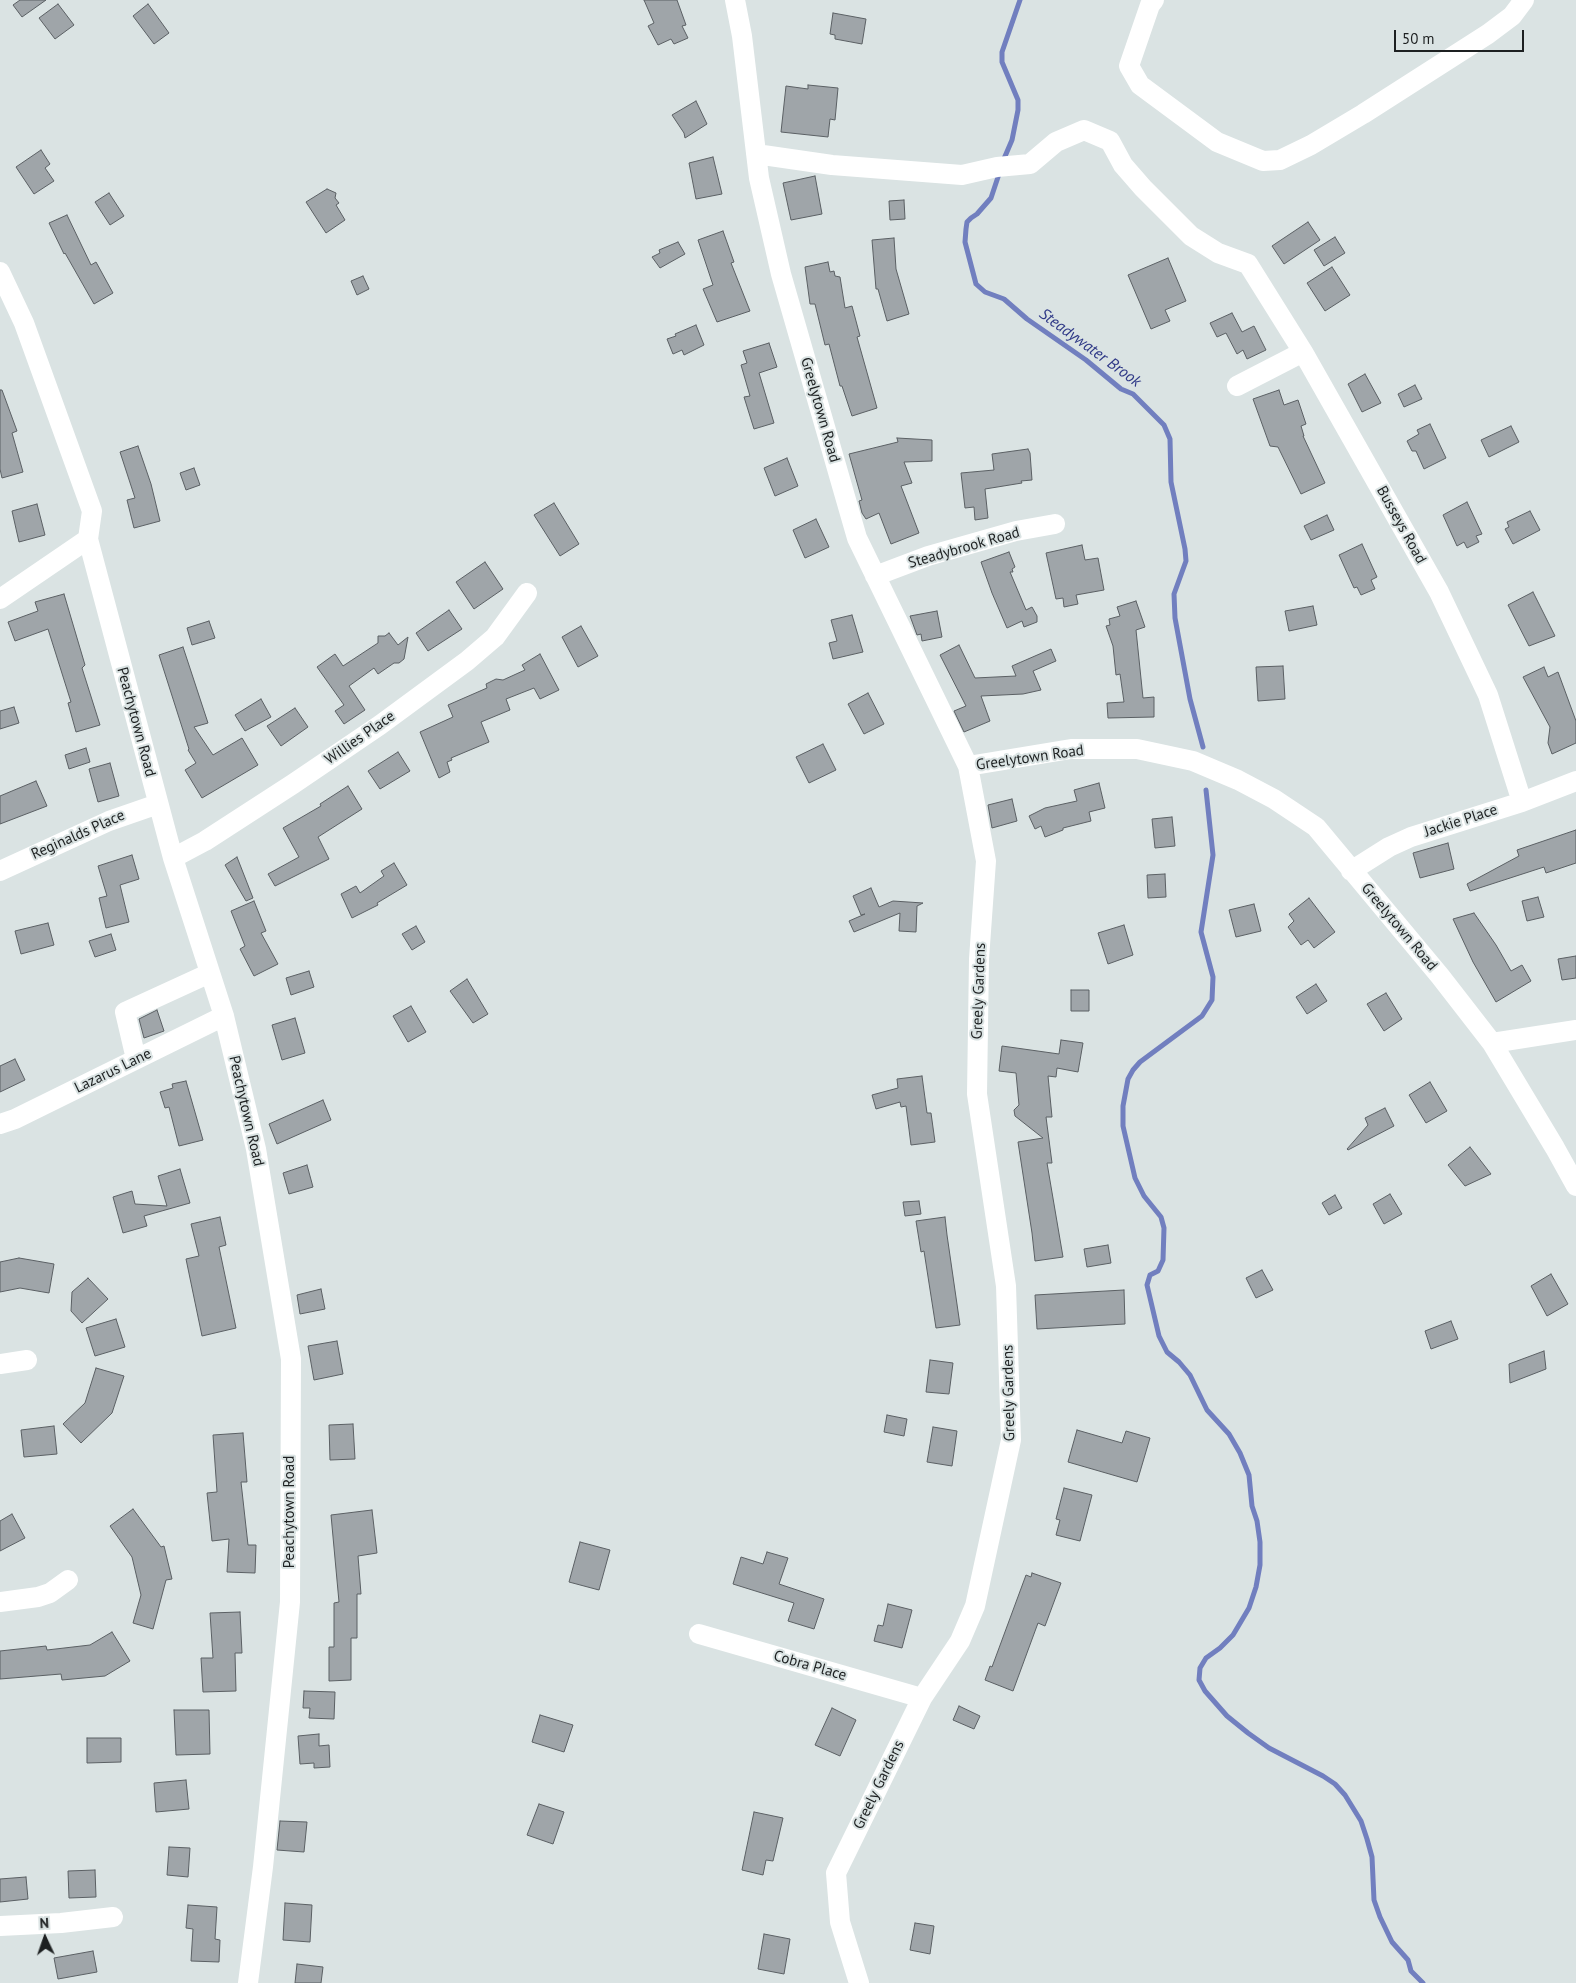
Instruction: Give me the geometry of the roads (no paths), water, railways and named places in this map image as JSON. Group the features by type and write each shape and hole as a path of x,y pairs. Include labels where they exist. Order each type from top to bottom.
{"street":[{"name":"Greelytown Road","path":"735,0 742,36 759,178 781,274 858,538 968,766 1071,749 1137,749 1194,761 1238,780 1274,799 1316,828 1440,976 1492,1042 1576,1186"},
{"path":"1154,0 1150,5 1129,66 1140,85 1217,142 1263,161 1280,160 1311,145 1363,114 1488,34 1512,16 1524,0"},
{"name":"Busseys Road","path":"756,154 832,165 962,175 1005,166 1030,164 1056,142 1084,130 1110,141 1123,164 1143,188 1191,236 1218,253 1248,264 1303,352 1438,592 1488,695 1522,802"},
{"name":"Peachytown Road","path":"0,272 24,323 92,511 88,538 173,858 224,1016 256,1149 291,1359 290,1602 263,1867 248,1983"},
{"path":"1237,386 1303,352"},
{"name":"Steadybrook Road","path":"875,576 928,556 1016,531 1055,524"},
{"path":"0,599 88,538"},
{"name":"Willies Place","path":"173,858 205,841 293,784 431,688 495,637 527,593"},
{"name":"Greely Gardens","path":"858,1983 840,1922 836,1873 922,1698 960,1641 975,1606 1011,1440 1006,1286 977,1094 979,959 986,861 968,766"},
{"name":"Jackie Place","path":"1351,871 1389,847 1411,837 1522,802 1576,781"},
{"name":"Reginalds Place","path":"0,871 115,818 158,804"},
{"path":"136,1060 125,1012 210,973"},
{"name":"Lazarus Lane","path":"0,1124 15,1119 224,1016"},
{"path":"1492,1042 1576,1030"},
{"path":"0,1364 27,1360"},
{"path":"0,1602 38,1597 50,1593 68,1580"},
{"name":"Cobra Place","path":"699,1634 922,1698"},
{"path":"0,1926 61,1923 113,1917"}],"waterway":[{"name":"Steadywater Brook","path":"1003,161 1012,140 1018,100 1002,62 1002,52 1020,0"},
{"name":"Steadywater Brook","path":"1000,171 991,198 967,222 965,242 976,284 985,292 1004,299 1027,319 1086,360 1121,389 1133,394 1164,425 1170,439 1171,482 1186,561 1174,594 1175,618 1190,699 1203,747"},
{"name":"Steadywater Brook","path":"1206,790 1213,855 1201,932 1213,977 1212,1000 1202,1016 1140,1062 1133,1070 1128,1079 1123,1106 1123,1126 1135,1178 1144,1196 1161,1217 1164,1228 1163,1260 1158,1271 1150,1275 1147,1285 1159,1336 1167,1352 1190,1375 1207,1410 1229,1434 1240,1453 1249,1475 1252,1506 1257,1521 1260,1542 1260,1565 1256,1587 1249,1608 1233,1635 1206,1658 1200,1668 1199,1680 1205,1691 1227,1716 1248,1733 1269,1748 1323,1776 1335,1784 1345,1795 1361,1821 1367,1839 1372,1857 1374,1900 1380,1917 1392,1942 1408,1960 1411,1971 1423,1983"}]}
